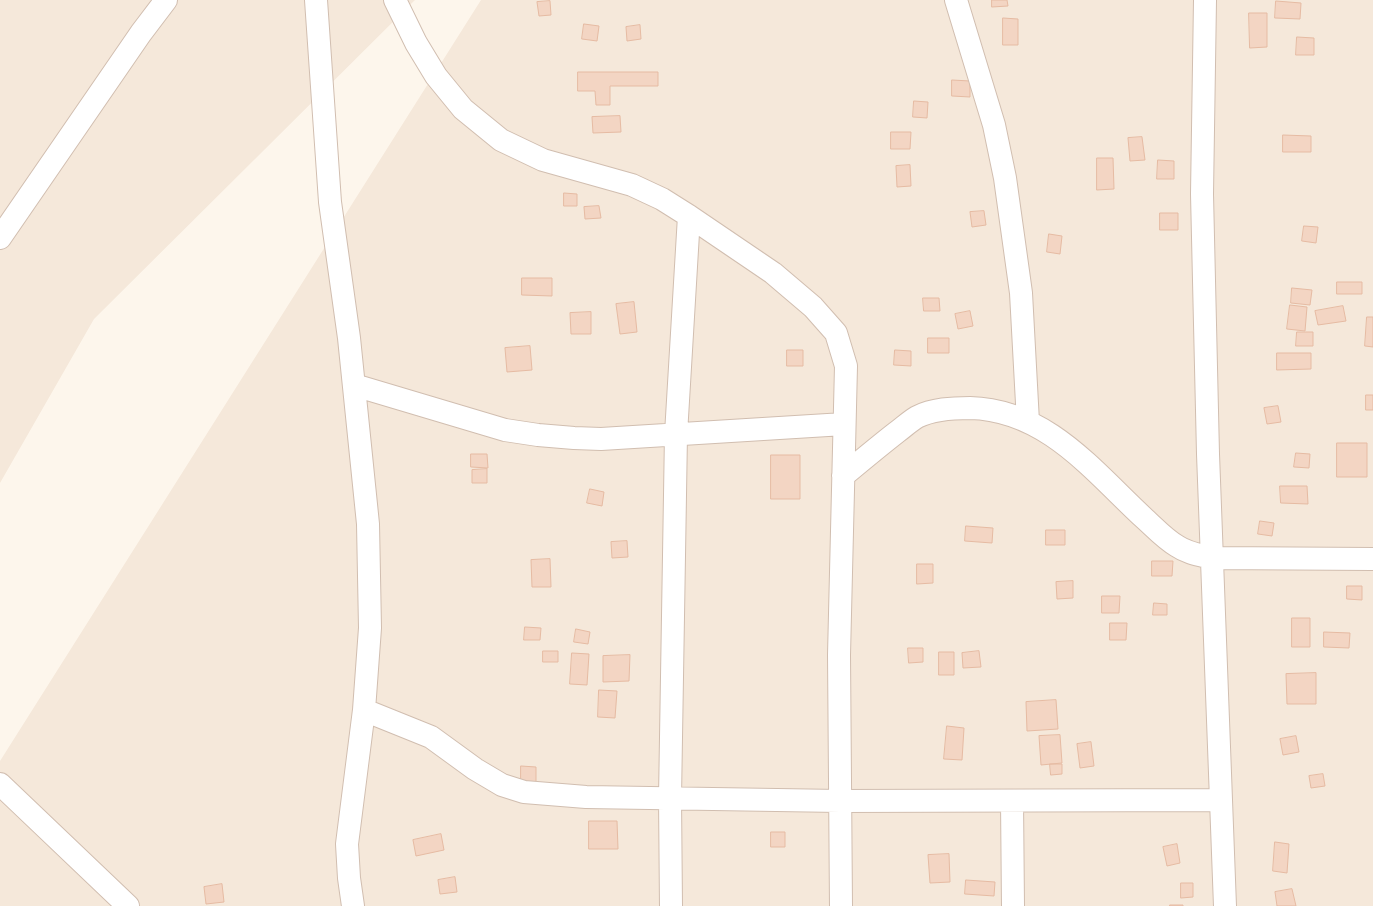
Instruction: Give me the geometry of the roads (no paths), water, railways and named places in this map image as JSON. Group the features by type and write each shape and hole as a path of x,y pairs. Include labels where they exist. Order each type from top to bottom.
{"street":[{"path":"0,238 166,0"},
{"path":"316,0 330,202 354,385 368,524 370,628 364,710 347,844 348,878 353,906"},
{"path":"395,0 416,43 436,76 463,109 501,140 543,160 632,185 662,199 772,273 813,307 836,333 846,366 839,655 841,906"},
{"path":"956,0 994,125 1004,178 1021,293 1028,422"},
{"path":"1205,0 1202,194 1208,454 1225,906"},
{"path":"671,906 670,798 676,434 689,216"},
{"path":"354,385 505,430 574,438 601,438 844,424"},
{"path":"843,476 916,418 933,411 956,408 980,408 1006,413 1028,422 1068,446 1084,459 1117,493 1162,535 1177,547 1212,558 1373,559"},
{"path":"364,710 431,737 475,769 502,785 524,792 586,797 840,801 1221,800"},
{"path":"0,784 128,906"},
{"path":"1012,801 1013,906"}]}
